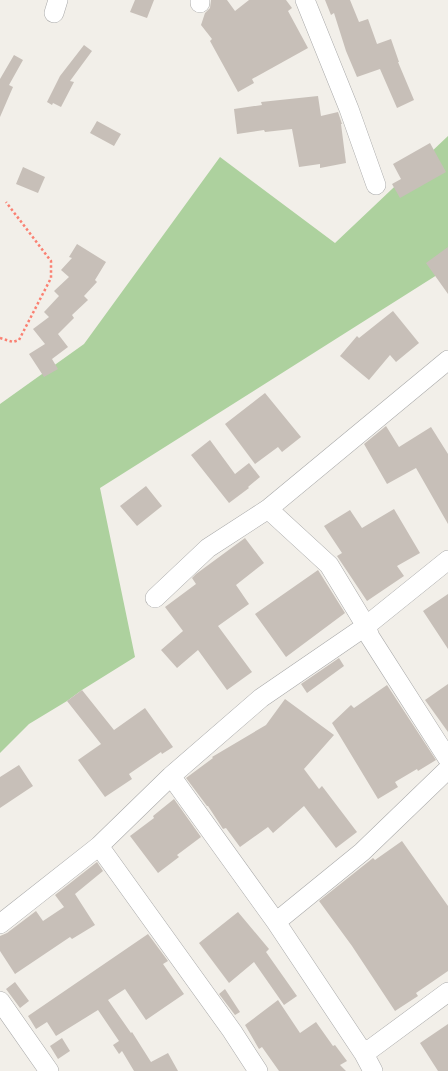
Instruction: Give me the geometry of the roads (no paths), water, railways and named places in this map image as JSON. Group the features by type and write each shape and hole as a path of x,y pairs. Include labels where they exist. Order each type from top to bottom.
{"street":[{"path":"305,0 349,109 376,185"},
{"path":"155,598 208,548 268,509 448,360"},
{"path":"268,509 329,566 366,626 370,636 448,759"},
{"path":"0,924 99,846 172,776 261,698 366,626 448,560"},
{"path":"276,922 362,852 448,769"},
{"path":"172,776 276,922 364,1054 373,1071"},
{"path":"99,846 232,1031 258,1071"},
{"path":"364,1054 448,992"},
{"path":"0,1001 49,1071"}]}
